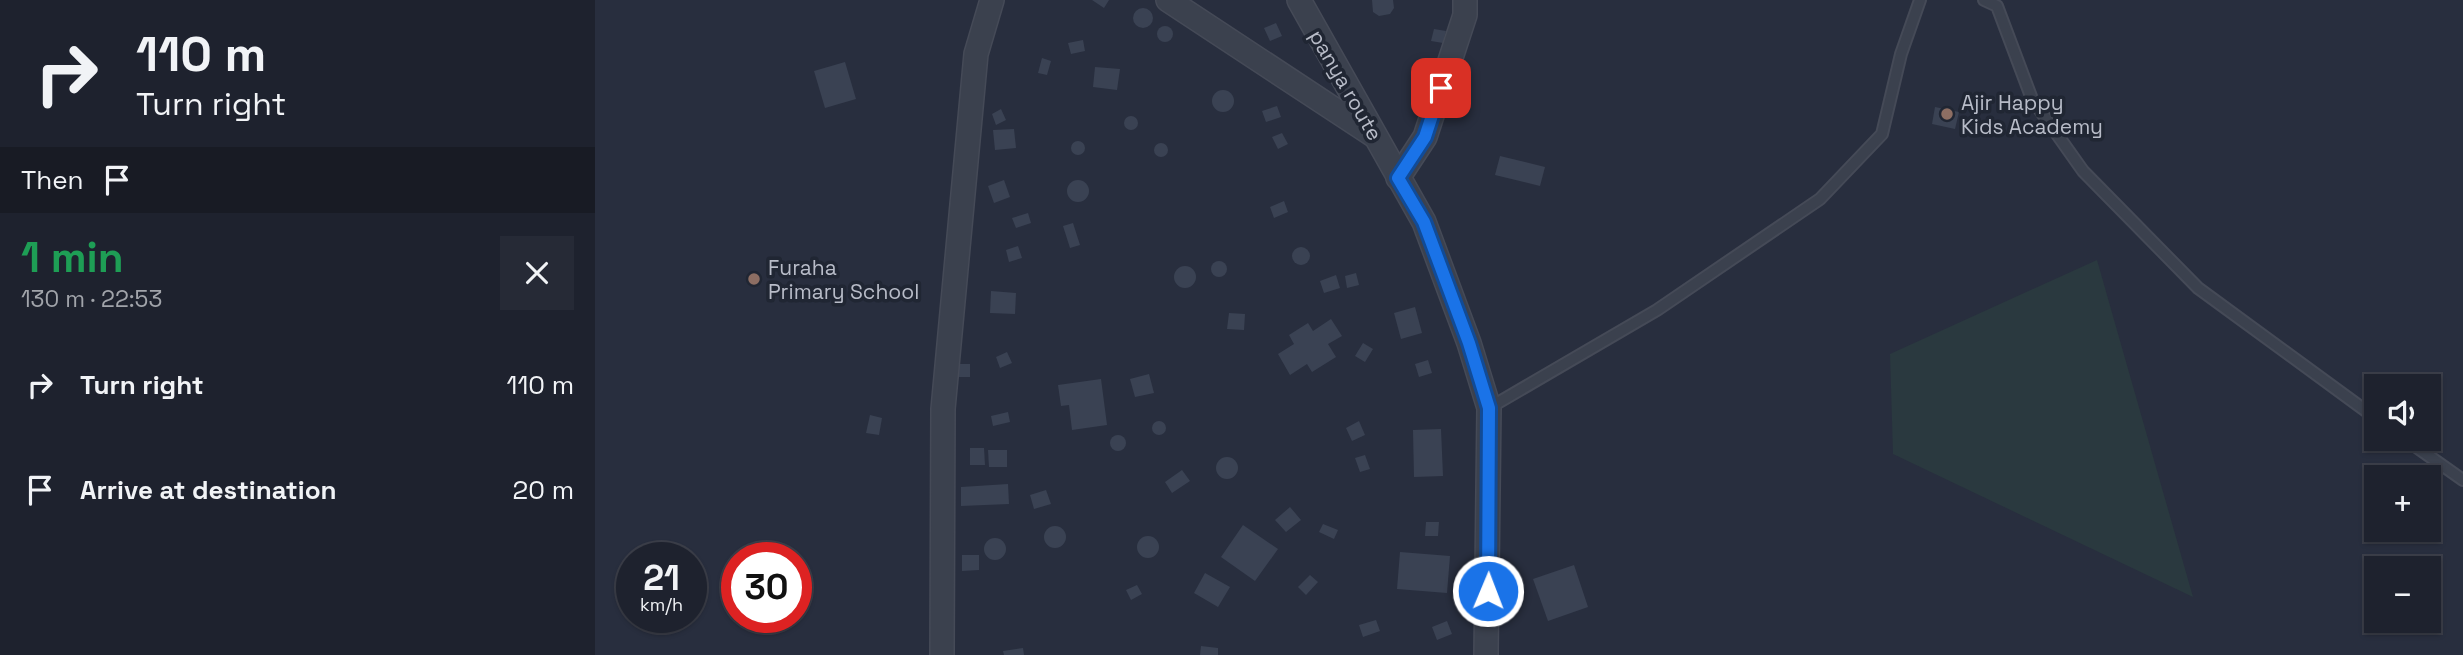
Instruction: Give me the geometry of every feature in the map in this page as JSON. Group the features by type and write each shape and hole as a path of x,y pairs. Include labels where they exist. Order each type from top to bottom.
{"street":[{"path":"941,655 943,409 976,54 992,0"},
{"path":"1168,0 1375,136"},
{"name":"panya route","path":"1299,0 1424,222 1469,343 1489,408 1486,655"},
{"path":"1398,178 1425,137 1465,15 1465,0"}],"lane":[{"path":"1489,408 1657,310 1819,200 1882,134 1901,54 1920,0"},
{"path":"1984,0 1997,6 2032,99 2083,171 2198,288 2364,409"},
{"path":"2422,451 2463,480"}],"shaded area":[{"path":"2097,260 2193,597 1893,454 1890,354"}],"building":[{"path":"1092,0 1109,0 1104,8"},
{"path":"1372,0 1393,0 1394,8 1390,14 1379,16 1373,12"},
{"path":"1143,8 1150,11 1153,18 1150,25 1143,28 1136,25 1133,18 1136,11"},
{"path":"1276,23 1282,36 1270,41 1264,28"},
{"path":"1165,26 1173,34 1165,42 1157,34"},
{"path":"1434,29 1446,31 1443,43 1431,41"},
{"path":"1083,40 1085,51 1071,54 1068,43"},
{"path":"1042,58 1051,61 1047,75 1038,73"},
{"path":"845,62 856,99 825,108 814,71"},
{"path":"1095,67 1120,69 1117,90 1093,87"},
{"path":"1219,90 1227,90 1234,97 1234,105 1227,112 1219,112 1212,105 1212,97"},
{"path":"1277,106 1281,117 1266,122 1262,111"},
{"path":"1935,107 1959,112 1955,129 1932,124"},
{"path":"1001,109 1006,120 996,125 992,114"},
{"path":"1131,116 1136,118 1136,128 1131,130 1126,128 1124,123 1126,118"},
{"path":"1014,129 1016,148 995,150 993,130"},
{"path":"1282,133 1288,144 1278,149 1272,137"},
{"path":"1078,141 1083,143 1083,153 1078,155 1073,153 1071,148 1073,143"},
{"path":"1161,143 1166,145 1166,155 1161,157 1156,155 1154,150 1156,145"},
{"path":"1500,156 1545,167 1540,186 1495,175"},
{"path":"1004,180 1010,197 994,203 988,186"},
{"path":"1074,180 1082,180 1089,187 1089,195 1082,202 1074,202 1067,195 1067,187"},
{"path":"1284,201 1288,212 1274,218 1270,207"},
{"path":"1028,213 1031,223 1016,228 1012,218"},
{"path":"1073,223 1080,245 1070,248 1063,226"},
{"path":"1018,246 1022,258 1009,262 1006,250"},
{"path":"1297,247 1305,247 1310,256 1308,263 1297,265 1292,260 1292,252"},
{"path":"1219,261 1227,269 1219,277 1211,269"},
{"path":"1181,266 1189,266 1196,273 1196,281 1189,288 1181,288 1174,281 1174,273"},
{"path":"1356,273 1359,285 1347,288 1345,276"},
{"path":"1336,275 1340,288 1324,293 1320,281"},
{"path":"991,291 1016,293 1015,314 990,313"},
{"path":"1415,307 1422,333 1401,339 1394,313"},
{"path":"1229,313 1245,314 1244,330 1227,329"},
{"path":"1331,319 1342,336 1328,344 1336,357 1312,372 1307,364 1290,375 1278,354 1294,344 1289,335 1308,323 1313,331"},
{"path":"1363,343 1373,349 1365,362 1355,356"},
{"path":"1007,352 1012,363 1000,368 996,357"},
{"path":"1428,360 1432,373 1419,377 1415,364"},
{"path":"957,364 970,364 970,377 957,377"},
{"path":"1149,374 1154,393 1135,397 1130,379"},
{"path":"1101,379 1107,425 1072,430 1069,405 1061,406 1058,385"},
{"path":"1008,412 1010,422 993,426 991,416"},
{"path":"870,415 882,418 879,435 866,433"},
{"path":"1156,421 1162,421 1166,428 1162,435 1156,435 1152,431 1152,425"},
{"path":"1359,421 1365,435 1352,441 1346,428"},
{"path":"1441,429 1443,476 1414,477 1413,430"},
{"path":"1118,435 1126,443 1118,451 1110,443"},
{"path":"970,448 984,448 985,465 970,465"},
{"path":"988,450 1007,450 1007,467 989,467"},
{"path":"1365,455 1370,469 1360,472 1355,458"},
{"path":"1223,457 1231,457 1238,464 1238,472 1231,479 1223,479 1216,472 1216,464"},
{"path":"1182,470 1190,481 1172,493 1165,482"},
{"path":"1008,484 1009,504 961,506 961,487"},
{"path":"1046,490 1051,504 1034,509 1030,495"},
{"path":"1290,507 1301,520 1286,532 1275,520"},
{"path":"1426,522 1439,522 1438,536 1425,536"},
{"path":"1323,524 1338,530 1334,539 1319,532"},
{"path":"1243,525 1278,549 1255,581 1221,557"},
{"path":"1051,526 1059,526 1066,533 1066,541 1059,548 1051,548 1044,541 1044,533"},
{"path":"1144,536 1152,536 1159,543 1159,551 1152,558 1144,558 1137,551 1137,543"},
{"path":"995,538 1003,541 1006,549 1003,557 995,560 987,557 984,549 987,541"},
{"path":"1400,552 1450,556 1447,593 1397,589"},
{"path":"962,555 979,555 979,570 962,571"},
{"path":"1574,565 1588,607 1548,621 1533,579"},
{"path":"1205,573 1230,587 1218,607 1194,593"},
{"path":"1310,575 1318,582 1306,595 1298,587"},
{"path":"1137,585 1142,594 1131,600 1126,590"},
{"path":"1376,620 1380,631 1363,637 1359,625"},
{"path":"1447,621 1452,634 1437,640 1432,627"},
{"path":"1201,646 1218,648 1218,655 1200,655"},
{"path":"1023,648 1024,655 1004,655 1003,651"}],"place":[{"name":"Ajir Happy Kids Academy","path":"1947,114"},
{"name":"Furaha Primary School","path":"754,279"}],"route":[{"path":"1441,88 1425,137 1398,178 1424,222 1469,343 1489,408 1488,591"}]}
